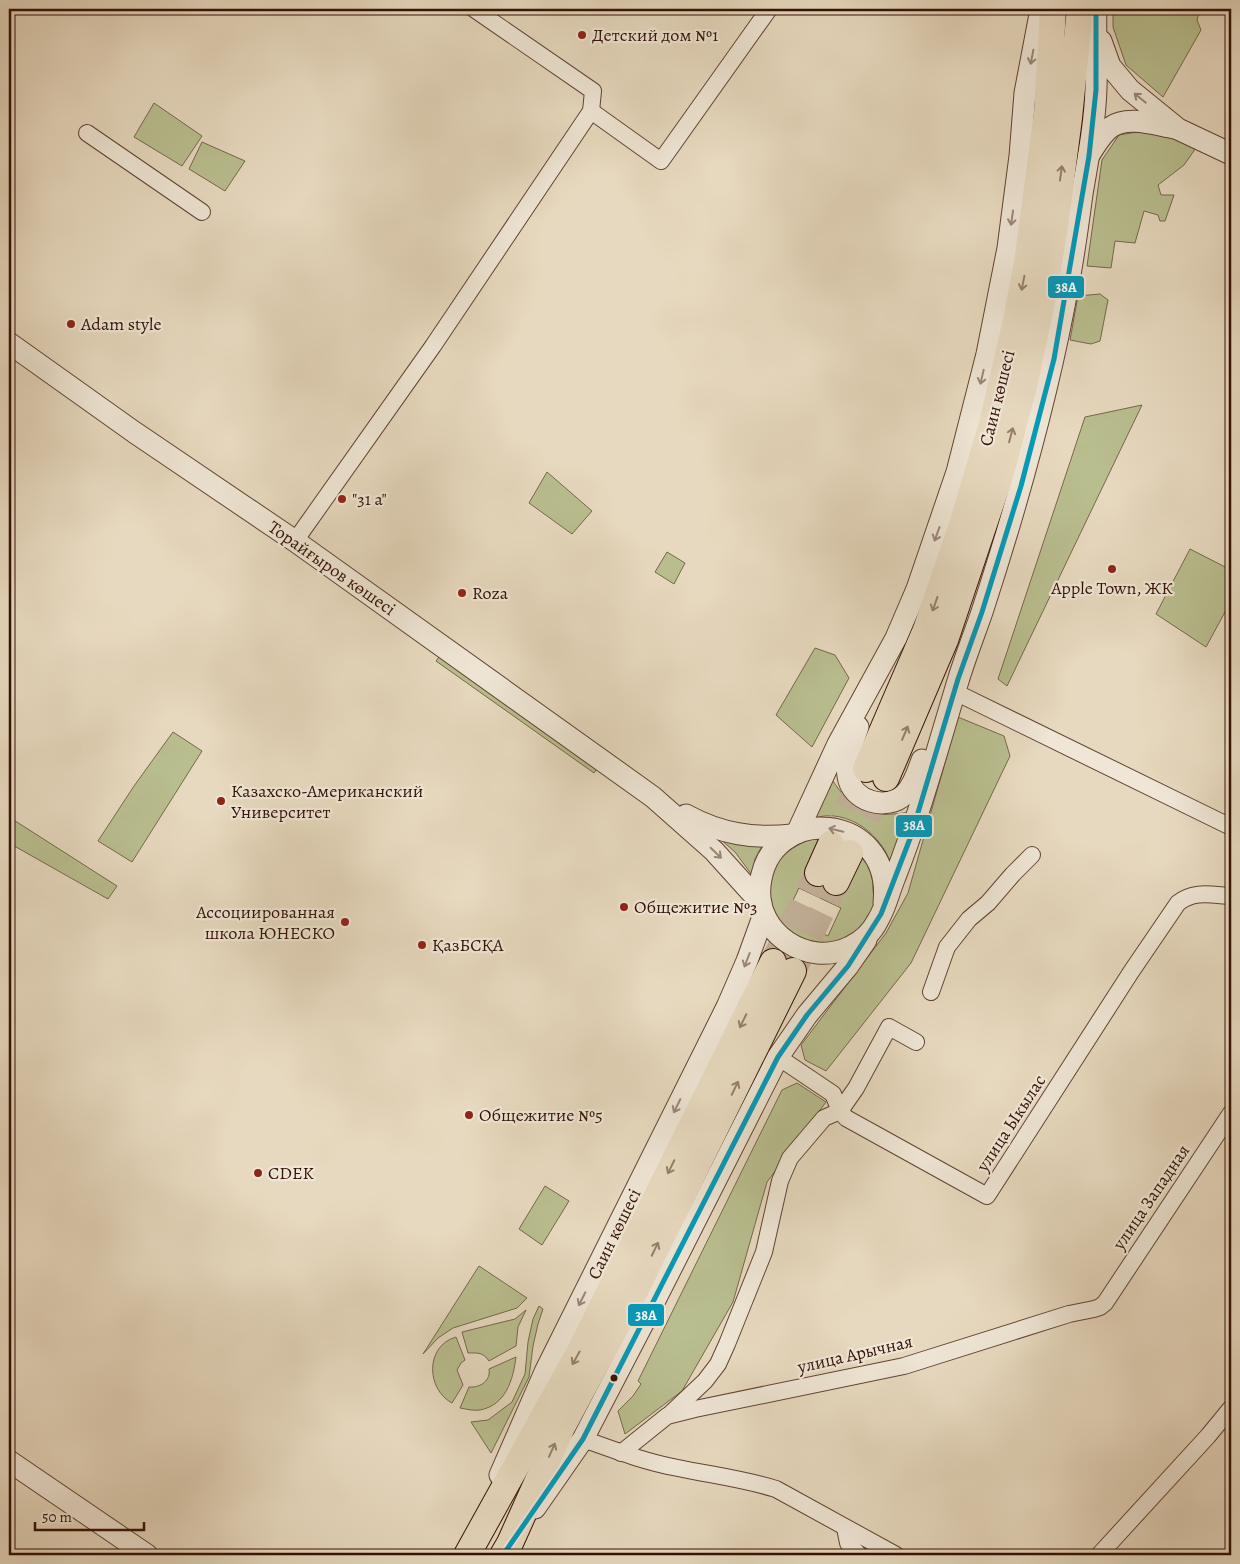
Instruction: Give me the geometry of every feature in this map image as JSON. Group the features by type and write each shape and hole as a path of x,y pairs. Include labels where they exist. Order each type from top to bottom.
{"main road":[{"name":"Саин көшесі","path":"1053,9 1047,113 1029,246 1015,325 992,424 963,522 876,773 945,640 998,482 1024,386 1043,296 1055,226 1069,118 1090,15"},
{"path":"827,878 841,849"},
{"path":"468,1554 582,1349 783,966 634,1293 562,1427 506,1549"}],"street":[{"path":"295,541 433,346 591,110 593,91 474,9"},
{"path":"591,110 661,161 769,9"},
{"path":"762,909 760,882 766,862 779,845 794,834 820,780 896,638 917,589 942,519 974,408 1008,248 1020,156 1025,94 1041,9"},
{"path":"1090,15 1110,66 1130,90 1178,129 1231,154"},
{"path":"506,1549 583,1439 778,1057 808,1015 848,966 876,924 911,836 1021,486 1054,359 1089,156 1096,90 1090,15"},
{"path":"1089,156 1103,134 1112,126 1122,122 1135,121 1178,129"},
{"path":"87,134 202,212"},
{"name":"Торайғыров көшесі","path":"9,343 134,432 295,541 653,797"},
{"path":"874,678 852,745 848,777 860,796 877,802 883,803 897,800 905,794 913,782 932,734 955,692"},
{"path":"955,692 1231,827"},
{"path":"653,797 706,826 726,832 775,837 794,834 812,828 828,828 843,831 857,838 870,848 882,869 885,880 884,903"},
{"path":"653,797 714,851 762,909 771,927 792,946 806,952 820,954 837,952 853,946 862,940 876,924"},
{"path":"931,992 948,947 970,919 988,903 1032,855"},
{"name":"улица Ыкылас","path":"778,1057 834,1094 840,1111 846,1118 987,1196 1131,972 1178,903 1185,897 1195,894 1231,896"},
{"name":"Саин көшесі","path":"468,1554 545,1372 727,1006 762,909"},
{"path":"667,1416 705,1380 718,1364 728,1344 764,1252 780,1181 790,1158 824,1118 840,1111 856,1088 889,1027 916,1042"},
{"name":"улица Западная","path":"1104,1303 1231,1113"},
{"name":"улица Арычная","path":"621,1453 667,1416 904,1366 1069,1314 1094,1309 1104,1303"},
{"path":"1099,1555 1208,1436 1231,1408"},
{"path":"583,1439 621,1453 676,1468 776,1489 896,1555"},
{"path":"9,1461 147,1555"},
{"path":"845,1528 848,1543 858,1555"}],"green space":[{"path":"1113,9 1200,9 1197,20 1201,30 1163,97 1126,65 1113,27"},
{"path":"154,103 202,136 182,166 134,137"},
{"path":"1149,130 1198,145 1184,165 1158,185 1161,195 1174,195 1165,221 1160,221 1158,215 1144,211 1135,243 1115,241 1111,268 1087,266 1102,160 1119,135"},
{"path":"202,142 245,161 225,191 189,169"},
{"path":"1100,294 1108,300 1100,341 1091,344 1070,340 1078,296"},
{"path":"1142,405 1007,686 998,679 1085,417"},
{"path":"547,472 592,511 572,534 529,503"},
{"path":"1190,549 1231,570 1231,601 1206,647 1156,614"},
{"path":"667,552 685,563 674,584 655,572"},
{"path":"815,648 835,655 849,678 812,747 776,715"},
{"path":"442,653 598,767 594,773 436,661"},
{"path":"958,717 1004,736 1010,756 911,963 826,1071 805,1060 801,1045 886,933 908,893"},
{"path":"173,732 202,751 132,862 98,841 134,786"},
{"path":"831,778 847,800 855,807 864,811 873,814 911,812 891,864 886,852 878,841 869,831 858,824 846,818 833,816 807,821"},
{"path":"9,817 117,886 108,899 9,843"},
{"path":"719,838 763,844 755,859 752,875 735,852"},
{"path":"812,838 859,851 872,870 874,908 872,914 868,921 856,932 835,943 822,943 798,936 783,924 773,907 770,887 775,869 789,851","holes":["799,888 841,908 828,936 786,915"]},
{"path":"797,1083 826,1102 767,1182 733,1302 682,1391 625,1434 618,1411 633,1396 641,1384 638,1381 782,1090"},
{"path":"545,1186 569,1201 542,1245 519,1229"},
{"path":"479,1266 527,1298 517,1308 453,1328 438,1338 423,1354"},
{"path":"539,1306 543,1309 533,1346 529,1377 491,1453 471,1422 488,1420 512,1402 525,1374 528,1342 533,1319"},
{"path":"526,1310 518,1327 516,1346 489,1361 477,1353 468,1353 462,1332 515,1319"},
{"path":"456,1337 465,1360 457,1370 463,1385 452,1403 443,1397 437,1388 433,1368 434,1358 439,1349 446,1342"},
{"path":"516,1357 513,1374 507,1390 496,1403 480,1410 460,1408 469,1387 481,1385 487,1380 489,1369"}],"tunnel":[{"path":"831,844 866,770"},
{"path":"850,853 886,778"},
{"path":"773,962 818,873"},
{"path":"793,971 836,882"}],"transit line":[{"name":"38А","path":"503,1555 583,1439 778,1057 807,1015 848,966 881,914 911,836 958,679 982,612 1021,486 1054,359 1089,156 1096,90 1096,9"}],"place":[{"name":"Детский дом №1","path":"582,35"},
{"name":"Adam style","path":"71,324"},
{"name":"\"31 а\"","path":"342,499"},
{"name":"Apple Town, ЖК","path":"1112,569"},
{"name":"Roza","path":"462,593"},
{"name":"Казахско-Американский Университет","path":"221,801"},
{"name":"Общежитие №3","path":"624,907"},
{"name":"Ассоциированная школа ЮНЕСКО","path":"345,922"},
{"name":"ҚазБСҚА","path":"422,945"},
{"name":"Общежитие №5","path":"469,1115"},
{"name":"CDEK","path":"258,1173"}]}
